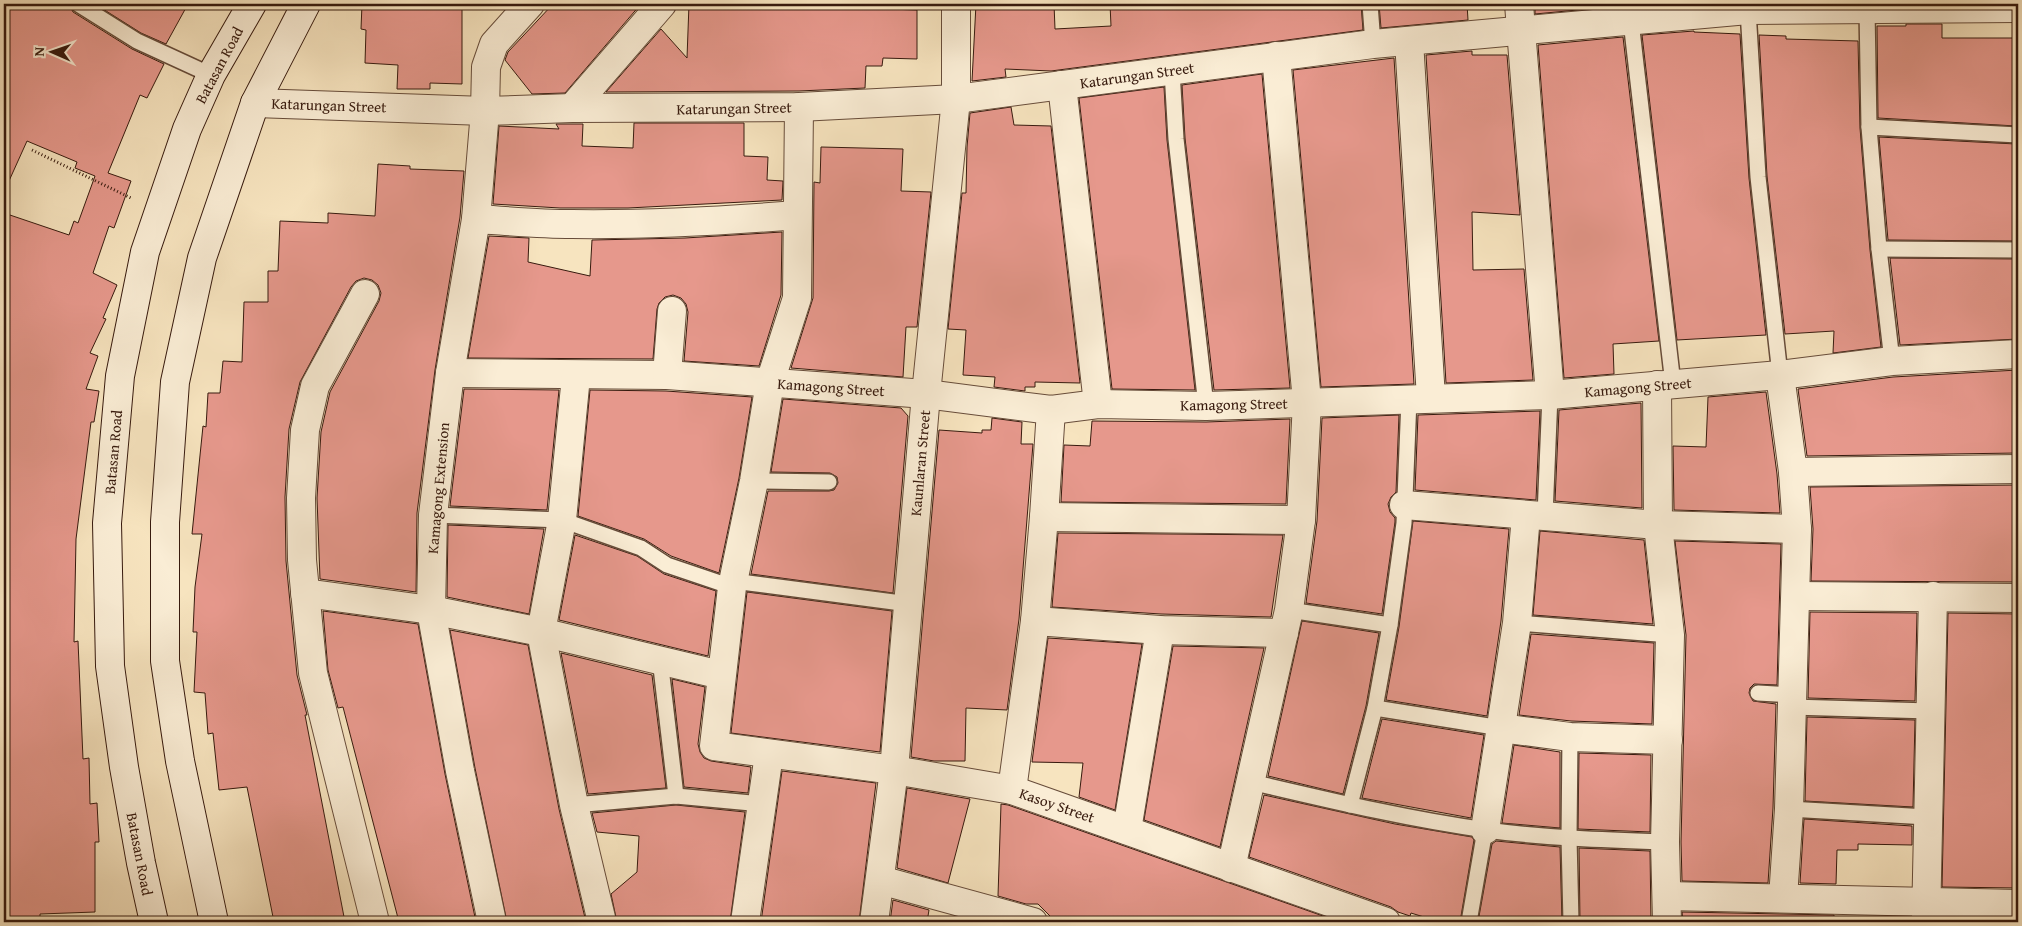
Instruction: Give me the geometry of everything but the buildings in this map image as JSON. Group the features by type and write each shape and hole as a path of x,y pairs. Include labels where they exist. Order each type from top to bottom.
{"street":[{"name":"Batasan Road","path":"154,922 126,777 110,666 107,523 120,376 145,252 187,129 211,75 252,4"},
{"path":"214,922 180,761 165,660 165,522 174,382 202,258 255,103 306,4"},
{"name":"Kamagong Extension","path":"492,922 460,771 431,610 433,515 450,373 476,219 486,111 486,67 494,44 530,4"},
{"path":"572,108 662,4"},
{"name":"Kaunlaran Street","path":"874,922 894,770 926,394 956,99 956,4"},
{"path":"1519,4 1550,395"},
{"name":"Katarungan Street","path":"255,103 486,111 572,108 799,107 956,99 1374,44 1521,32 1630,12 1748,7 1867,9 2018,8"},
{"path":"1410,41 1420,399"},
{"path":"1231,868 1287,622 1300,520 1307,402 1276,56"},
{"path":"1062,85 1098,404"},
{"path":"305,593 431,610 541,632 721,675 732,584 754,481 770,382 797,298 799,107"},
{"path":"476,219 570,224 638,224 706,222 797,214"},
{"path":"365,294 315,386 305,430 301,498 305,593 313,673 375,922"},
{"path":"667,376 672,311"},
{"name":"Kamagong Street","path":"450,373 667,376 770,382 926,394 1052,410 1098,404 1206,406 1550,395 1780,375 1892,361 2018,354"},
{"path":"1780,375 1793,472 1797,529 1788,809 1783,898"},
{"path":"576,376 562,520 541,632 574,805 602,922"},
{"path":"1665,385 1658,525 1670,635 1665,842 1667,909 1783,898 1926,912 2018,904"},
{"path":"1012,790 1035,620 1052,410"},
{"path":"1793,472 2018,469"},
{"path":"1404,505 1658,525 1797,529"},
{"path":"1485,830 1517,623 1536,516"},
{"path":"1044,517 1300,520"},
{"path":"1796,596 2018,598"},
{"path":"1926,912 1933,596"},
{"path":"1035,620 1160,630 1287,622"},
{"path":"1127,830 1160,630"},
{"name":"Kasoy Street","path":"721,675 714,746 894,770 1012,790 1386,922"},
{"path":"1501,728 1570,737 1668,740"},
{"path":"745,922 769,754"},
{"path":"880,880 1033,922"}],"lane":[{"path":"78,4 137,41 211,75"},
{"path":"1370,4 1374,44"},
{"path":"1748,7 1758,177 1780,375"},
{"path":"1867,9 1869,127 1879,248 1892,361"},
{"path":"1630,12 1665,385"},
{"path":"1172,71 1176,139 1206,406"},
{"path":"1869,127 2018,135"},
{"path":"1879,248 2018,250"},
{"path":"1536,516 1550,395"},
{"path":"1350,805 1375,708 1390,625 1404,523 1404,505 1420,399"},
{"path":"754,481 829,482"},
{"path":"433,515 562,520 641,548 667,565 732,584 909,604"},
{"path":"1287,622 1390,625"},
{"path":"1517,623 1670,635"},
{"path":"660,659 676,796"},
{"path":"1758,692 1791,701 1930,712"},
{"path":"1375,708 1501,728"},
{"path":"1570,737 1569,838 1571,922"},
{"path":"1250,782 1350,805 1485,830 1569,838 1665,842"},
{"path":"574,805 676,796 762,804"},
{"path":"1788,809 1927,817"},
{"path":"1469,922 1485,830"}],"path":[{"path":"32,150 159,211"}]}
